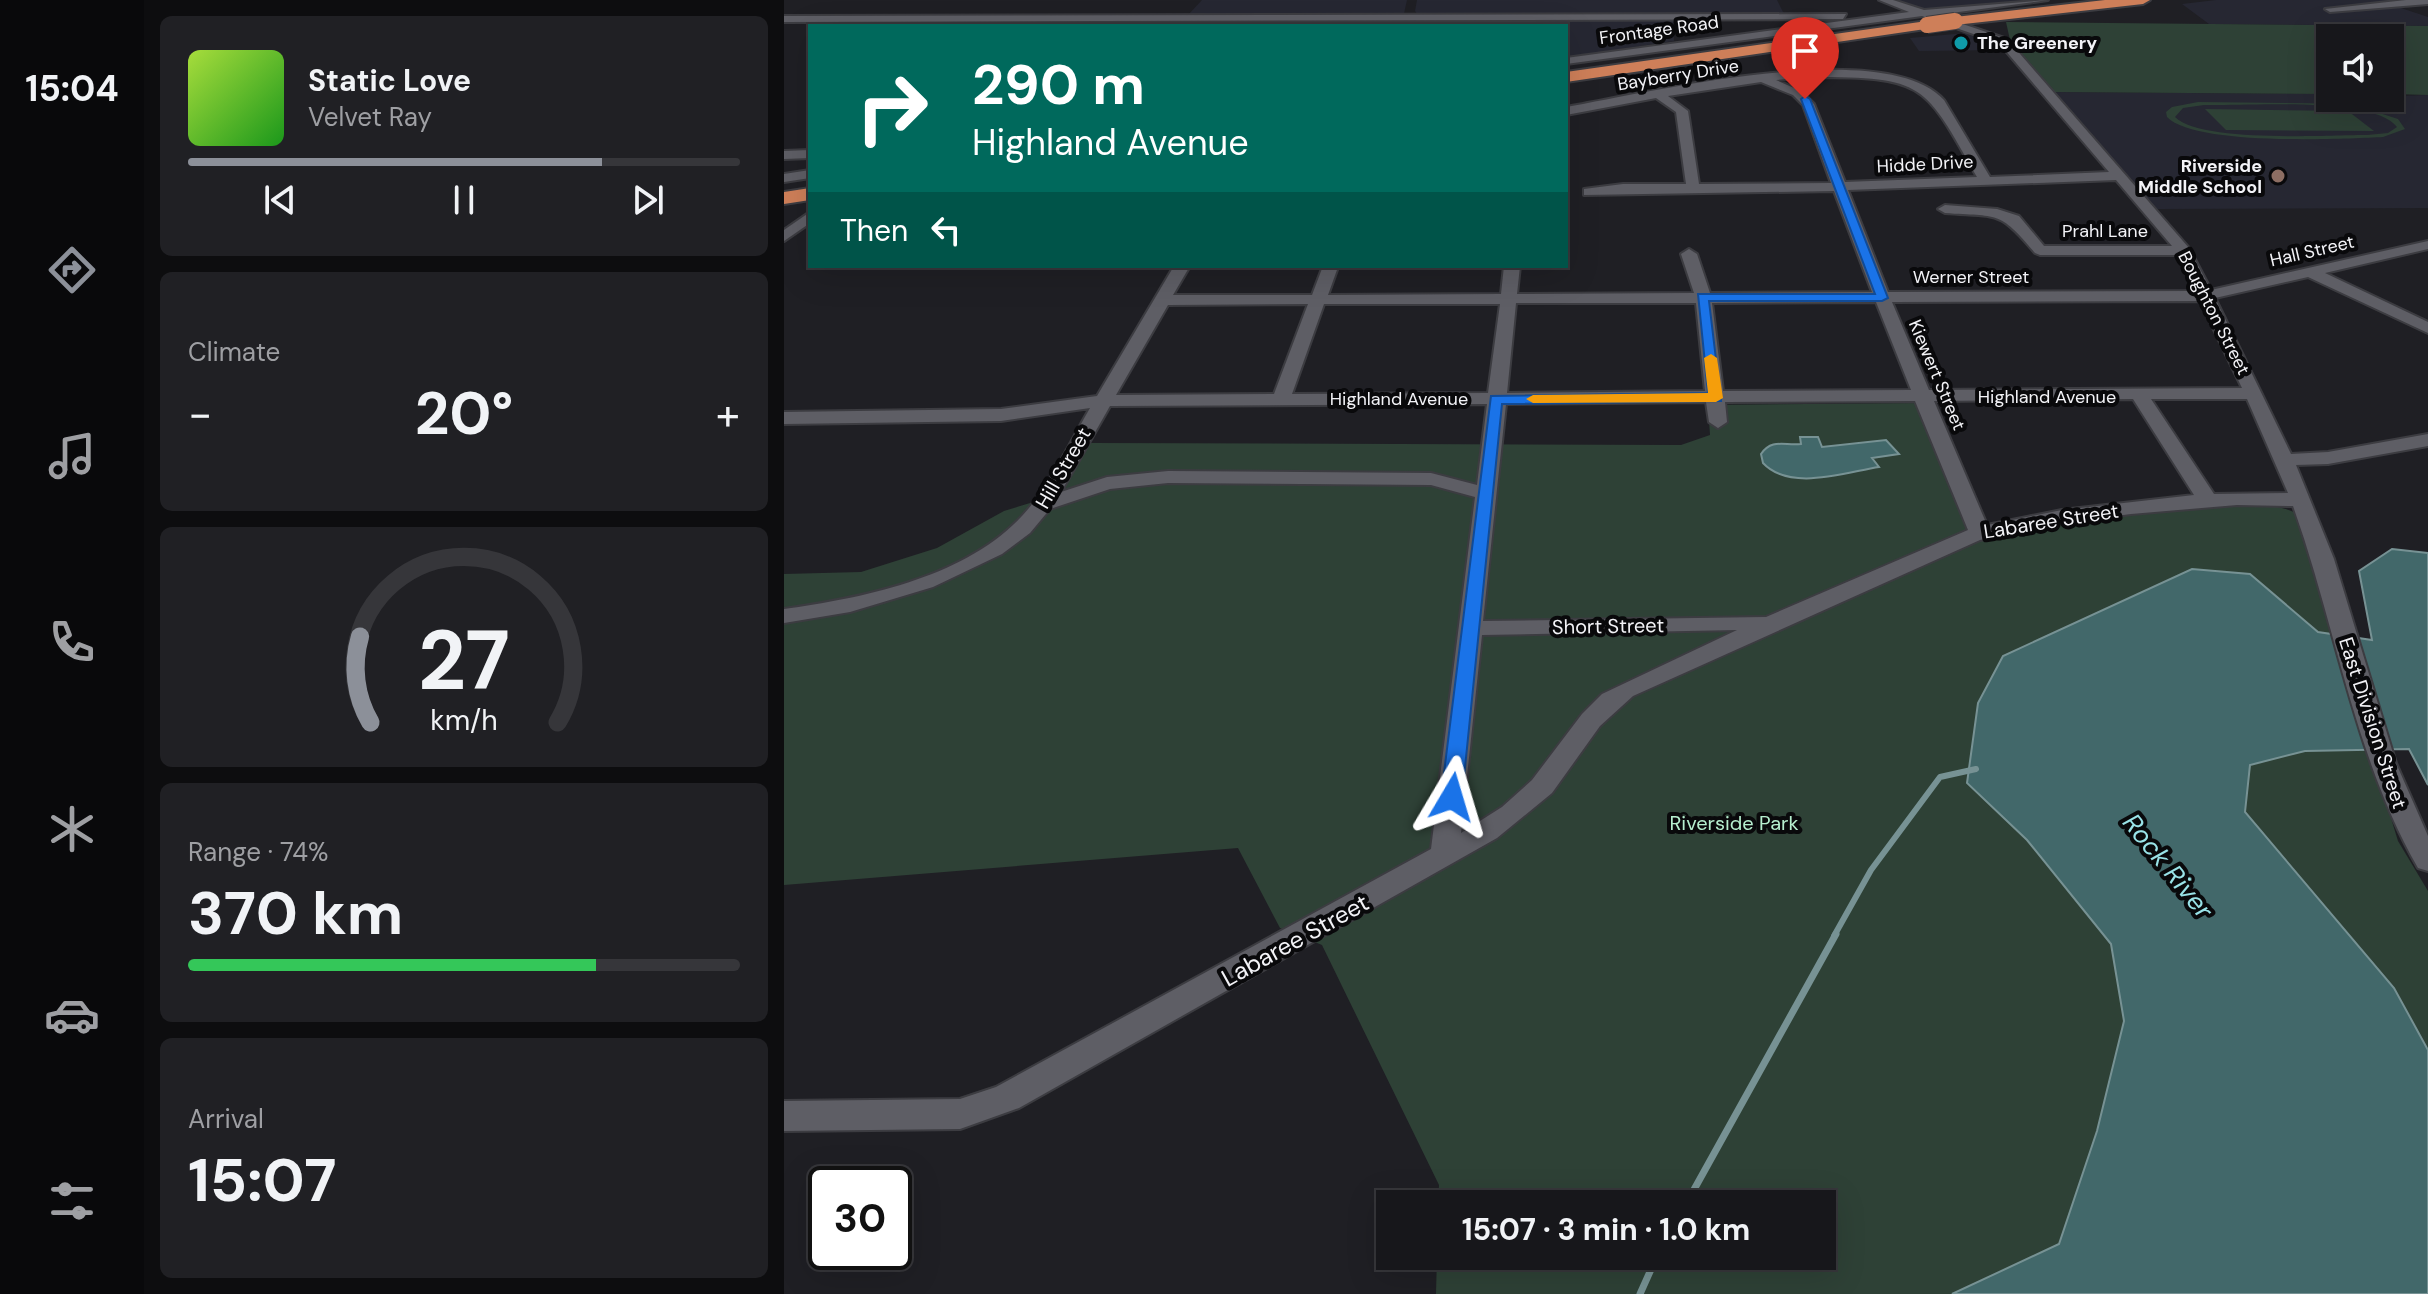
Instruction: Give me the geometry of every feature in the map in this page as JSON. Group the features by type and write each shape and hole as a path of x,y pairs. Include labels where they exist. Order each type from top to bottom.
{"highway":[{"path":"1568,77 1917,18 1955,21 2143,0"},
{"path":"784,198 808,194"}],"street":[{"name":"Boughton Street","path":"1876,0 1917,18 1978,34 2007,47 2184,251 2285,460 2342,626"},
{"name":"Boughton Street","path":"1884,0 1917,18"},
{"name":"Frontage Road","path":"1568,61 2043,0"},
{"path":"2330,9 2428,1"},
{"path":"899,19 922,5"},
{"path":"787,19 814,6"},
{"path":"1179,18 1187,9"},
{"path":"787,19 1019,22 1179,18 1843,16"},
{"path":"833,24 842,19"},
{"path":"1861,73 1874,61"},
{"name":"Bayberry Drive","path":"1568,111 1815,72 1861,73 1911,84 1934,96 1984,178"},
{"name":"Kiewert Street","path":"1764,79 1805,99 1882,298 1979,532"},
{"path":"1661,96 1682,111 1693,187"},
{"path":"784,155 808,154"},
{"path":"784,178 808,174"},
{"name":"Hidde Drive","path":"1589,192 2119,176"},
{"name":"Prahl Lane","path":"1945,209 1997,213 2014,219 2040,250 2184,251"},
{"path":"784,237 808,218"},
{"name":"Hall Street","path":"2205,296 2428,245"},
{"path":"1689,254 1703,297 1718,422"},
{"name":"Hill Street","path":"784,616 856,603 954,569 1014,534 1043,505 1181,268"},
{"path":"1281,400 1330,268"},
{"path":"1445,853 1512,268"},
{"path":"2310,272 2428,328"},
{"name":"Werner Street","path":"1161,300 2205,296"},
{"name":"Highland Avenue","path":"784,418 1001,415 1101,401 2254,393"},
{"path":"2140,396 2207,499"},
{"path":"2285,460 2328,458 2428,440"},
{"path":"1043,505 1107,483 1168,477 1431,479 1485,493"},
{"name":"Labaree Street","path":"784,1116 946,1115 982,1108 1007,1098 1487,831 1533,796 1561,762 1580,730 1612,698 1754,626 1979,532 2071,515 2207,499 2247,496 2301,500"},
{"name":"Short Street","path":"1471,628 1754,626"},
{"name":"East Division Street","path":"2342,626 2383,763 2405,820 2428,861"}],"shaded area":[{"path":"1202,0 1407,0 1403,18 1673,17 1674,41 1568,57 1568,24 1205,24 1209,19 1188,15"},
{"path":"1417,0 1777,0 1784,14 1418,15 1415,11"},
{"path":"1889,0 2031,0 1920,12"},
{"path":"2216,0 2427,0 2389,4 2428,17 2428,26 2209,24 2182,4"},
{"path":"1966,33 2003,50 1919,51 1910,38"},
{"name":"Riverside Middle School","path":"2053,92 2316,94 2316,112 2404,112 2404,96 2428,95 2428,208 2156,209"}],"green space":[{"path":"2006,22 2316,25 2316,94 2053,92 2010,40"},
{"path":"2404,26 2428,26 2428,95 2404,94"},
{"path":"2198,102 2316,103 2204,105 2183,108 2175,117 2210,131 2266,136 2367,135 2388,133 2397,127 2384,117 2366,112 2376,112 2398,119 2405,129 2383,137 2236,137 2183,126 2167,117 2166,112 2172,107"},
{"path":"2205,109 2349,112 2374,131 2226,130"},
{"name":"Riverside Park","path":"1924,403 1975,521 1999,535 2081,519 2205,505 2275,507 2298,514 2398,841 2428,891 2428,1294 1436,1294 1437,1270 1836,1270 1836,1190 1439,1190 1322,945 1280,928 1238,848 784,885 784,574 861,572 937,548 1004,511 1040,500 1066,482 1089,443 1681,445 1710,435 1708,405"}],"water":[{"path":"1800,437 1818,437 1822,447 1886,440 1899,454 1872,458 1879,467 1819,478 1788,477 1774,472 1763,463 1761,454 1765,449 1774,444 1801,444"},
{"name":"Rock River","path":"2392,549 2428,553 2428,785 2409,749 2305,751 2250,765 2245,812 2394,988 2428,1050 2428,1294 1952,1294 2059,1244 2097,1131 2124,1021 2111,944 2027,840 1967,783 1978,703 2003,656 2192,569 2250,574 2318,632 2372,640 2359,571"}],"waterway":[{"path":"1834,936 1871,870 1940,777 1976,769"},
{"path":"1694,1190 1836,934"},
{"path":"1640,1294 1651,1270"}],"slow traffic":[{"path":"1533,399 1716,398 1711,358"}],"place":[{"name":"The Greenery","path":"1961,43"},
{"name":"Riverside Middle School","path":"2278,176"}],"route":[{"path":"1452,797 1496,399 1716,398 1703,297 1882,298 1805,99"}]}
